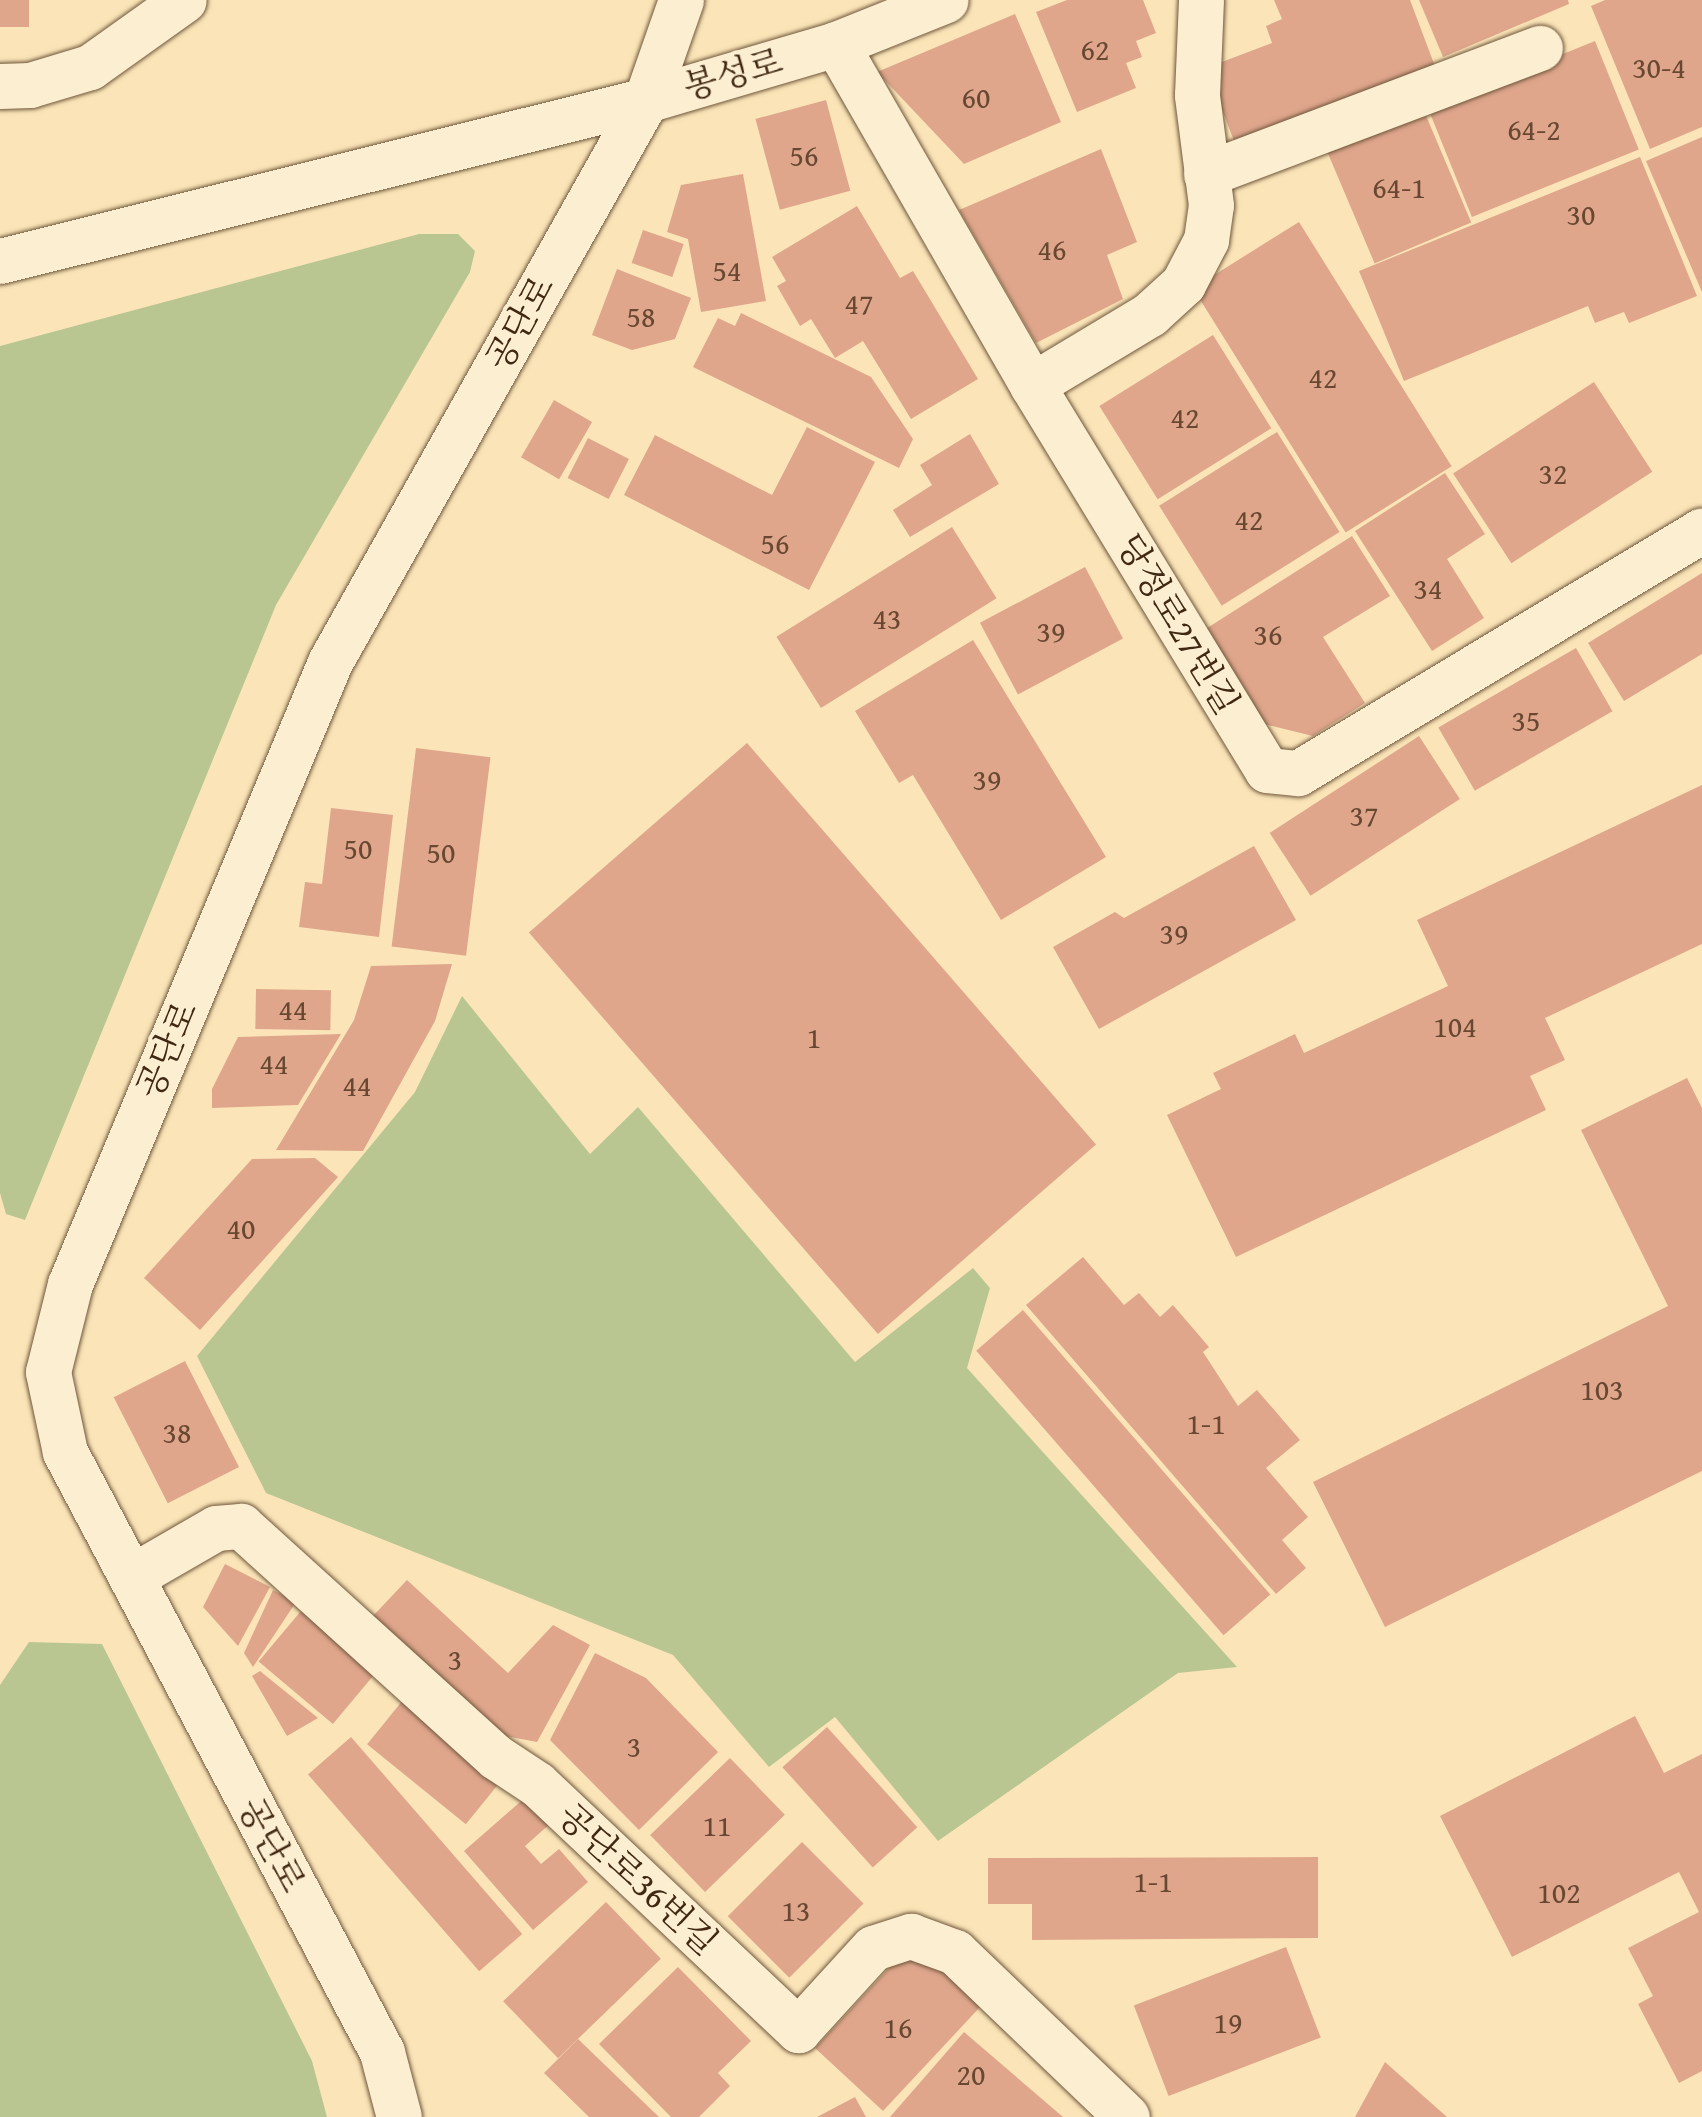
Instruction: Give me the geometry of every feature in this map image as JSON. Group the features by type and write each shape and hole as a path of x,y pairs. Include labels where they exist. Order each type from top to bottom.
{"street":[{"path":"0,86 30,85 90,67 184,0"},
{"name":"공단로","path":"399,2117 382,2052 65,1452 48,1372 70,1284 330,662 646,100 681,0"},
{"name":"봉성로","path":"0,261 646,100 836,44 946,0"},
{"path":"1032,385 1150,314 1184,284 1206,240 1206,174 1197,94 1201,0"},
{"name":"당정로27번길","path":"836,44 1032,385 1267,770 1298,773 1702,530"},
{"path":"1206,174 1540,48"},
{"name":"공단로36번길","path":"131,1578 216,1528 240,1526 496,1756 537,1784 798,2030 873,1948 910,1936 955,1952 1127,2117"}],"green space":[{"path":"419,234 458,234 475,251 470,272 276,605 25,1220 6,1214 0,1193 0,346"},
{"path":"462,996 590,1154 638,1107 855,1362 973,1268 990,1288 967,1368 1237,1667 1178,1673 938,1841 835,1717 769,1767 673,1655 266,1493 197,1356 415,1092"},
{"path":"29,1642 102,1644 312,2061 327,2117 0,2117 0,1685"}],"building":[{"path":"0,0 29,0 29,27 0,27"},
{"path":"1067,0 1143,0 1156,33 1136,41 1142,57 1126,63 1136,88 1077,112 1036,12"},
{"path":"1274,0 1410,0 1436,69 1236,146 1206,68 1272,43 1266,26 1282,19"},
{"path":"1419,0 1568,0 1569,4 1443,57"},
{"path":"1605,0 1702,0 1702,127 1650,149 1591,6"},
{"path":"1015,14 1061,122 964,164 877,72"},
{"path":"1595,41 1639,149 1472,217 1428,108"},
{"path":"826,100 850,191 780,210 755,119"},
{"path":"1424,111 1471,222 1375,263 1327,152"},
{"path":"1702,137 1702,292 1646,161"},
{"path":"1101,149 1137,242 1107,255 1123,299 1036,343 959,210"},
{"path":"1640,157 1697,296 1629,323 1624,312 1595,323 1588,306 1404,381 1359,271"},
{"path":"743,174 766,301 701,312 688,239 667,232 681,185"},
{"path":"857,206 900,278 913,271 978,379 911,419 863,341 835,358 811,319 800,326 777,286 786,281 772,257"},
{"path":"1299,222 1452,466 1346,532 1193,288"},
{"path":"643,230 684,244 672,277 632,263"},
{"path":"617,269 691,298 675,339 632,350 592,335"},
{"path":"741,313 871,377 913,439 899,468 693,367 718,318 735,326"},
{"path":"1213,335 1271,428 1158,499 1099,406"},
{"path":"1594,382 1652,472 1511,563 1453,473"},
{"path":"554,400 592,422 559,479 521,457"},
{"path":"807,427 875,462 809,590 624,495 655,435 772,495"},
{"path":"1277,432 1340,532 1222,606 1159,506"},
{"path":"970,434 999,484 910,537 893,510 932,485 920,465"},
{"path":"588,438 629,459 609,499 568,478"},
{"path":"1445,473 1485,534 1447,559 1484,618 1432,651 1355,531"},
{"path":"952,527 997,598 821,708 776,637"},
{"path":"1352,536 1390,596 1323,637 1365,703 1313,736 1264,724 1204,630"},
{"path":"1085,567 1123,639 1018,694 980,623"},
{"path":"1702,573 1702,654 1624,701 1588,643"},
{"path":"973,640 1106,857 1001,920 913,775 899,783 855,711"},
{"path":"1576,648 1612,711 1475,791 1438,728"},
{"path":"1419,736 1460,799 1311,896 1270,833"},
{"path":"747,743 1096,1145 878,1334 529,933"},
{"path":"416,748 490,757 466,956 392,947"},
{"path":"1702,785 1702,944 1545,1018 1565,1060 1530,1076 1546,1110 1236,1257 1167,1115 1221,1089 1213,1073 1295,1034 1304,1053 1448,986 1417,920"},
{"path":"331,808 393,815 379,937 299,927 305,882 322,884"},
{"path":"1254,846 1296,920 1099,1029 1053,947 1115,912 1124,918"},
{"path":"452,964 435,1021 363,1151 276,1150 354,1020 371,966"},
{"path":"256,989 331,990 330,1030 255,1029"},
{"path":"341,1034 298,1105 212,1108 212,1089 238,1037"},
{"path":"1687,1078 1702,1108 1702,1471 1385,1627 1313,1482 1668,1306 1581,1130"},
{"path":"315,1158 338,1177 200,1330 144,1278 252,1159"},
{"path":"1083,1257 1124,1305 1139,1293 1160,1317 1173,1305 1209,1347 1203,1352 1238,1406 1257,1390 1300,1440 1266,1468 1308,1517 1282,1540 1306,1568 1276,1594 1026,1305"},
{"path":"1023,1310 1270,1595 1224,1635 976,1351"},
{"path":"185,1361 239,1467 168,1503 114,1397"},
{"path":"225,1564 270,1587 238,1646 203,1607"},
{"path":"407,1580 508,1673 553,1625 590,1645 537,1742 500,1735 372,1617"},
{"path":"273,1590 296,1602 253,1667 244,1653"},
{"path":"301,1611 375,1673 333,1724 259,1662"},
{"path":"595,1653 646,1678 718,1752 639,1830 550,1740"},
{"path":"260,1671 318,1718 287,1736 252,1676"},
{"path":"403,1700 502,1780 466,1824 367,1744"},
{"path":"1635,1716 1664,1773 1702,1754 1702,2071 1679,2083 1638,2004 1653,1996 1628,1948 1699,1912 1679,1872 1512,1957 1440,1816"},
{"path":"827,1727 917,1827 873,1867 782,1767"},
{"path":"351,1737 522,1934 479,1971 308,1774"},
{"path":"730,1758 785,1815 705,1892 650,1835"},
{"path":"527,1796 551,1823 525,1846 541,1864 559,1849 588,1882 533,1930 464,1851"},
{"path":"802,1842 864,1904 789,1978 728,1916"},
{"path":"1318,1857 1318,1938 1032,1940 1032,1904 988,1904 988,1858"},
{"path":"606,1902 661,1959 558,2058 503,2001"},
{"path":"1286,1947 1321,2038 1169,2096 1134,2005"},
{"path":"901,1955 938,1965 981,2006 883,2111 815,2048"},
{"path":"678,1967 751,2041 718,2073 730,2086 699,2117 671,2117 599,2044"},
{"path":"964,2032 1063,2117 890,2117"},
{"path":"578,2039 659,2117 589,2117 544,2073"},
{"path":"1385,2062 1447,2117 1355,2117"},
{"path":"855,2097 866,2117 817,2117"}]}
